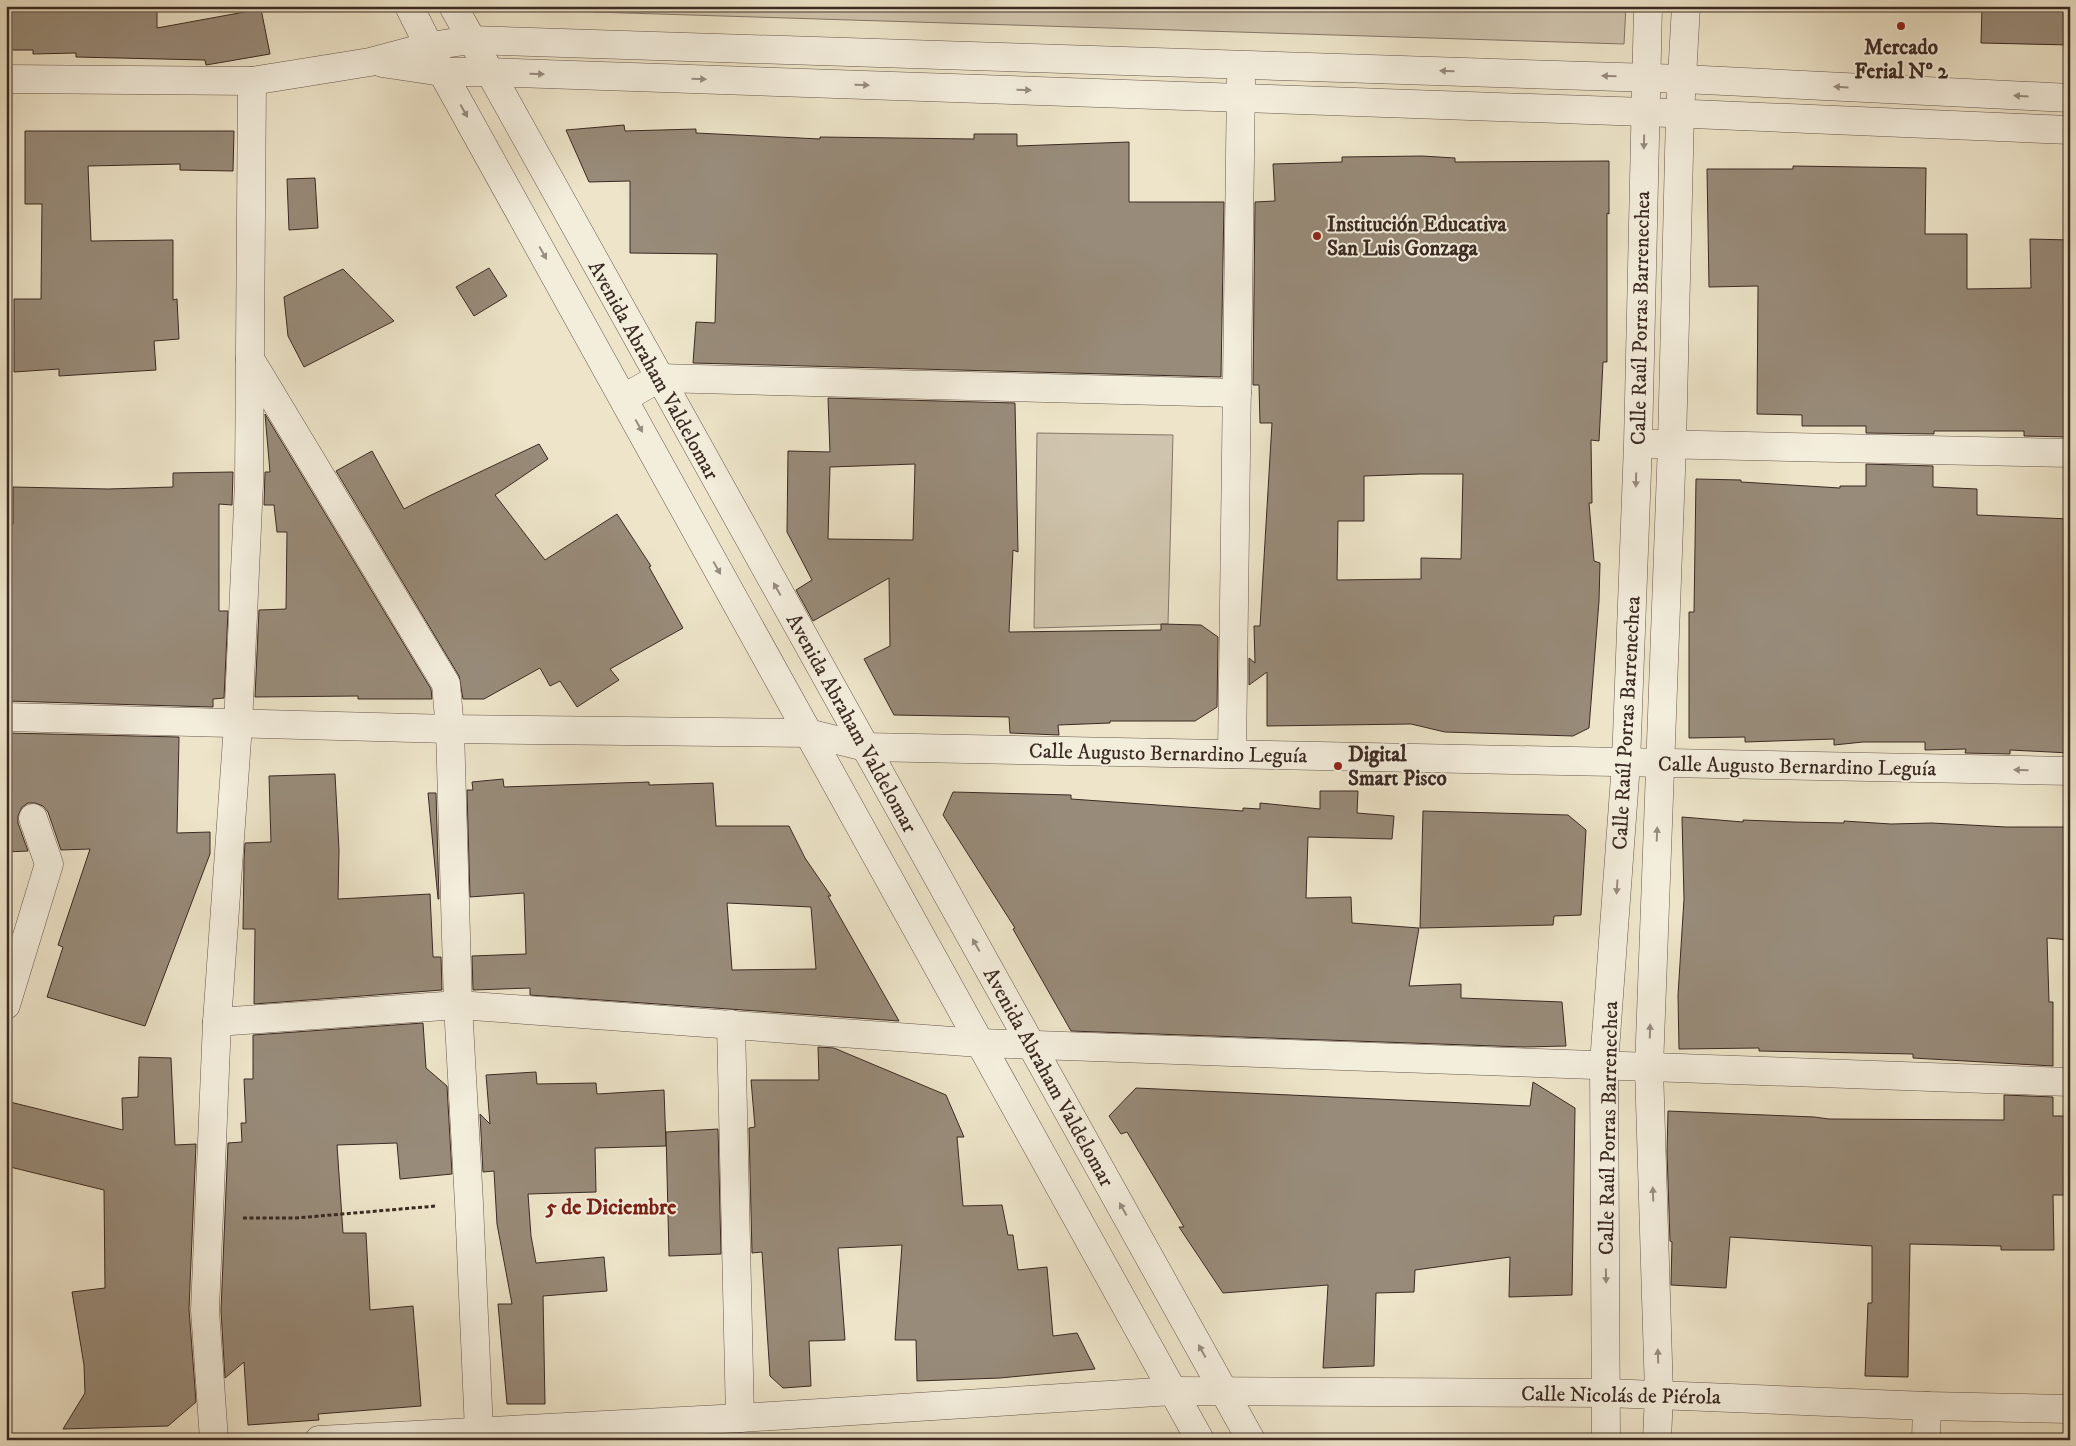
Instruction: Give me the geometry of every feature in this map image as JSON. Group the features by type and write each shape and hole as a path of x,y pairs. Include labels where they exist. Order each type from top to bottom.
{"street":[{"name":"Avenida Abraham Valdelomar","path":"453,6 488,72 1251,1440"},
{"name":"Calle Raúl Porras Barrenechea","path":"1606,1440 1604,1064 1626,763 1638,444 1648,6"},
{"name":"Calle Raúl Porras Barrenechea","path":"1657,1440 1659,1394 1649,1068 1672,444 1680,114 1686,6"},
{"name":"Avenida Abraham Valdelomar","path":"419,20 442,72 1200,1440"},
{"path":"370,62 419,20 471,40 1683,79 2070,98"},
{"path":"6,79 252,82 370,62 442,72 488,72 1645,112 2070,130"},
{"path":"1232,754 1242,64"},
{"path":"214,1440 205,1310 217,1022 238,725 249,483 252,82"},
{"path":"250,359 446,684 450,729 458,1005 479,1431"},
{"path":"624,398 659,378 1237,393"},
{"path":"1638,444 2070,453"},
{"name":"Calle Augusto Bernardino Leguía","path":"6,717 238,725 808,733 865,747 2070,771"},
{"path":"6,1005 49,864 33,818"},
{"path":"217,1022 458,1005 980,1043 2070,1082"},
{"path":"731,1024 740,1418"},
{"name":"Calle Nicolás de Piérola","path":"319,1440 740,1418 1173,1391 1659,1394 1927,1406 2070,1409"},
{"path":"1926,1440 1927,1406"}],"path":[{"path":"208,1218 296,1218 469,1203"}],"shaded area":[{"path":"593,6 1626,6 1624,44 593,12"},
{"path":"1037,433 1173,435 1168,624 1034,628"}],"building":[{"path":"32,6 157,6 157,28 261,9 270,54 206,65 205,60 76,57 76,53 33,54 33,50 6,50 6,10 32,10"},
{"path":"1982,6 2070,6 2070,45 1981,43"},
{"path":"624,125 625,131 696,129 696,133 820,139 820,137 974,139 974,134 1017,134 1017,146 1129,142 1129,202 1224,202 1221,377 693,363 696,322 715,323 717,254 630,253 630,181 589,182 566,130"},
{"path":"25,131 234,131 233,171 180,170 180,164 88,166 91,241 173,240 173,300 177,299 179,339 154,341 156,370 59,376 59,369 14,372 14,299 41,299 42,204 25,204"},
{"path":"1422,156 1455,158 1455,162 1609,161 1607,362 1603,362 1599,441 1591,440 1592,503 1589,503 1594,561 1600,563 1599,601 1589,728 1573,736 1445,732 1411,724 1267,726 1267,672 1249,685 1249,658 1255,663 1254,626 1260,626 1272,423 1260,423 1259,385 1253,385 1255,202 1275,201 1273,164 1342,162 1342,157","holes":["1463,474 1461,559 1421,558 1421,579 1337,580 1338,521 1364,521 1364,476"]},
{"path":"1793,166 1926,168 1925,234 1967,234 1967,289 2031,288 2030,239 2070,240 2070,437 2024,436 2024,431 1934,431 1934,434 1866,433 1866,426 1802,426 1802,415 1757,414 1758,286 1709,287 1707,169 1793,169"},
{"path":"315,178 318,228 289,230 287,179"},
{"path":"489,268 507,296 474,316 456,287"},
{"path":"343,269 394,321 304,367 288,336 284,297"},
{"path":"828,398 1015,403 1018,552 1013,550 1009,632 1161,630 1161,624 1201,625 1218,637 1217,707 1195,721 1110,721 1110,723 1058,725 1059,735 1010,733 1009,717 894,715 864,659 890,646 889,578 813,621 796,590 812,580 787,532 788,451 830,452","holes":["915,464 913,540 828,539 830,467"]},
{"path":"265,414 431,689 432,699 358,699 358,696 255,697 259,610 286,609 287,532 277,532 274,505 264,505 265,472 270,472"},
{"path":"539,444 548,459 495,495 545,560 617,514 651,566 649,567 683,628 610,669 619,680 577,707 560,681 550,686 540,668 484,699 463,699 459,676 336,471 372,451 404,509"},
{"path":"1866,464 1933,466 1933,487 1977,489 1977,515 2070,519 2070,753 2010,750 2010,754 1965,753 1966,749 1925,750 1925,742 1863,742 1834,745 1834,739 1745,742 1745,737 1689,738 1689,612 1694,612 1696,479 1741,480 1741,482 1840,488 1840,486 1866,486"},
{"path":"233,472 232,505 219,504 219,611 228,611 224,698 213,699 213,707 6,701 6,687 10,686 10,524 13,524 13,487 108,489 173,487 173,473"},
{"path":"6,733 179,737 177,833 210,832 210,854 145,1026 47,997 63,947 58,945 90,849 61,850 48,812 43,806 28,803 22,807 18,816 18,823 28,851 6,852"},
{"path":"335,774 339,850 338,899 430,894 433,957 441,957 442,990 254,1004 255,929 243,929 245,843 271,842 269,776"},
{"path":"503,779 504,787 649,782 649,785 713,783 716,826 789,826 805,858 831,896 828,896 899,1021 530,995 530,988 473,990 472,956 526,954 524,893 470,897 467,790 473,790 472,782","holes":["727,903 811,907 816,969 732,970"]},
{"path":"1320,791 1358,791 1357,813 1394,816 1392,839 1308,837 1306,898 1351,897 1352,923 1419,928 1409,986 1461,984 1461,998 1562,1002 1566,1046 1524,1047 1071,1031 1013,929 1015,928 943,815 953,792 1071,795 1071,799 1243,811 1243,808 1260,809 1260,803 1320,809"},
{"path":"428,793 436,793 439,899 438,899"},
{"path":"1423,811 1568,815 1586,830 1581,915 1554,916 1553,925 1420,928"},
{"path":"1682,817 1743,822 1743,820 1844,823 1844,821 1891,824 1932,823 2006,827 2070,827 2070,940 2047,938 2049,1002 2053,1002 2053,1066 1913,1058 1913,1054 1759,1051 1759,1048 1679,1049 1678,995 1684,899"},
{"path":"423,1023 426,1068 447,1086 452,1174 400,1179 397,1143 337,1145 343,1233 366,1233 370,1310 413,1306 421,1406 318,1414 319,1420 248,1425 244,1362 225,1378 221,1310 228,1143 242,1142 241,1123 246,1123 244,1079 253,1079 253,1035"},
{"path":"818,1047 834,1048 946,1095 964,1137 957,1137 963,1206 1002,1205 1008,1235 1013,1235 1018,1270 1047,1267 1053,1336 1077,1333 1095,1369 1000,1378 917,1381 916,1340 895,1340 902,1245 838,1248 845,1340 809,1341 811,1386 783,1388 770,1376 762,1252 752,1253 749,1128 755,1127 751,1080 819,1080"},
{"path":"139,1057 171,1058 175,1145 196,1144 189,1309 196,1402 168,1426 63,1429 85,1393 84,1365 72,1292 105,1288 104,1190 6,1166 6,1101 123,1130 122,1098 138,1097"},
{"path":"536,1072 537,1084 596,1083 597,1094 664,1090 666,1146 595,1148 596,1192 528,1194 531,1236 536,1263 604,1257 607,1291 543,1296 545,1404 507,1404 498,1304 512,1304 497,1224 494,1171 483,1172 480,1114 490,1124 486,1075"},
{"path":"1533,1082 1575,1108 1572,1295 1509,1297 1510,1257 1415,1270 1414,1292 1376,1293 1374,1366 1323,1368 1328,1285 1223,1293 1179,1227 1184,1227 1127,1132 1121,1134 1109,1116 1136,1088 1530,1106"},
{"path":"2004,1095 2053,1097 2053,1116 2070,1116 2070,1195 2053,1195 2054,1250 2001,1250 2001,1246 1910,1244 1908,1377 1865,1376 1868,1303 1872,1303 1872,1246 1730,1237 1726,1288 1671,1285 1672,1242 1670,1241 1667,1152 1668,1111 1829,1119 2004,1120"},
{"path":"718,1129 721,1254 669,1256 666,1132"}],"place":[{"name":"Mercado Ferial Nº 2","path":"1901,26"},
{"name":"Institución Educativa San Luis Gonzaga","path":"1317,236"},
{"name":"Digital Smart Pisco","path":"1338,766"}],"district":[{"name":"5 de Diciembre","path":"611,1206"}]}
